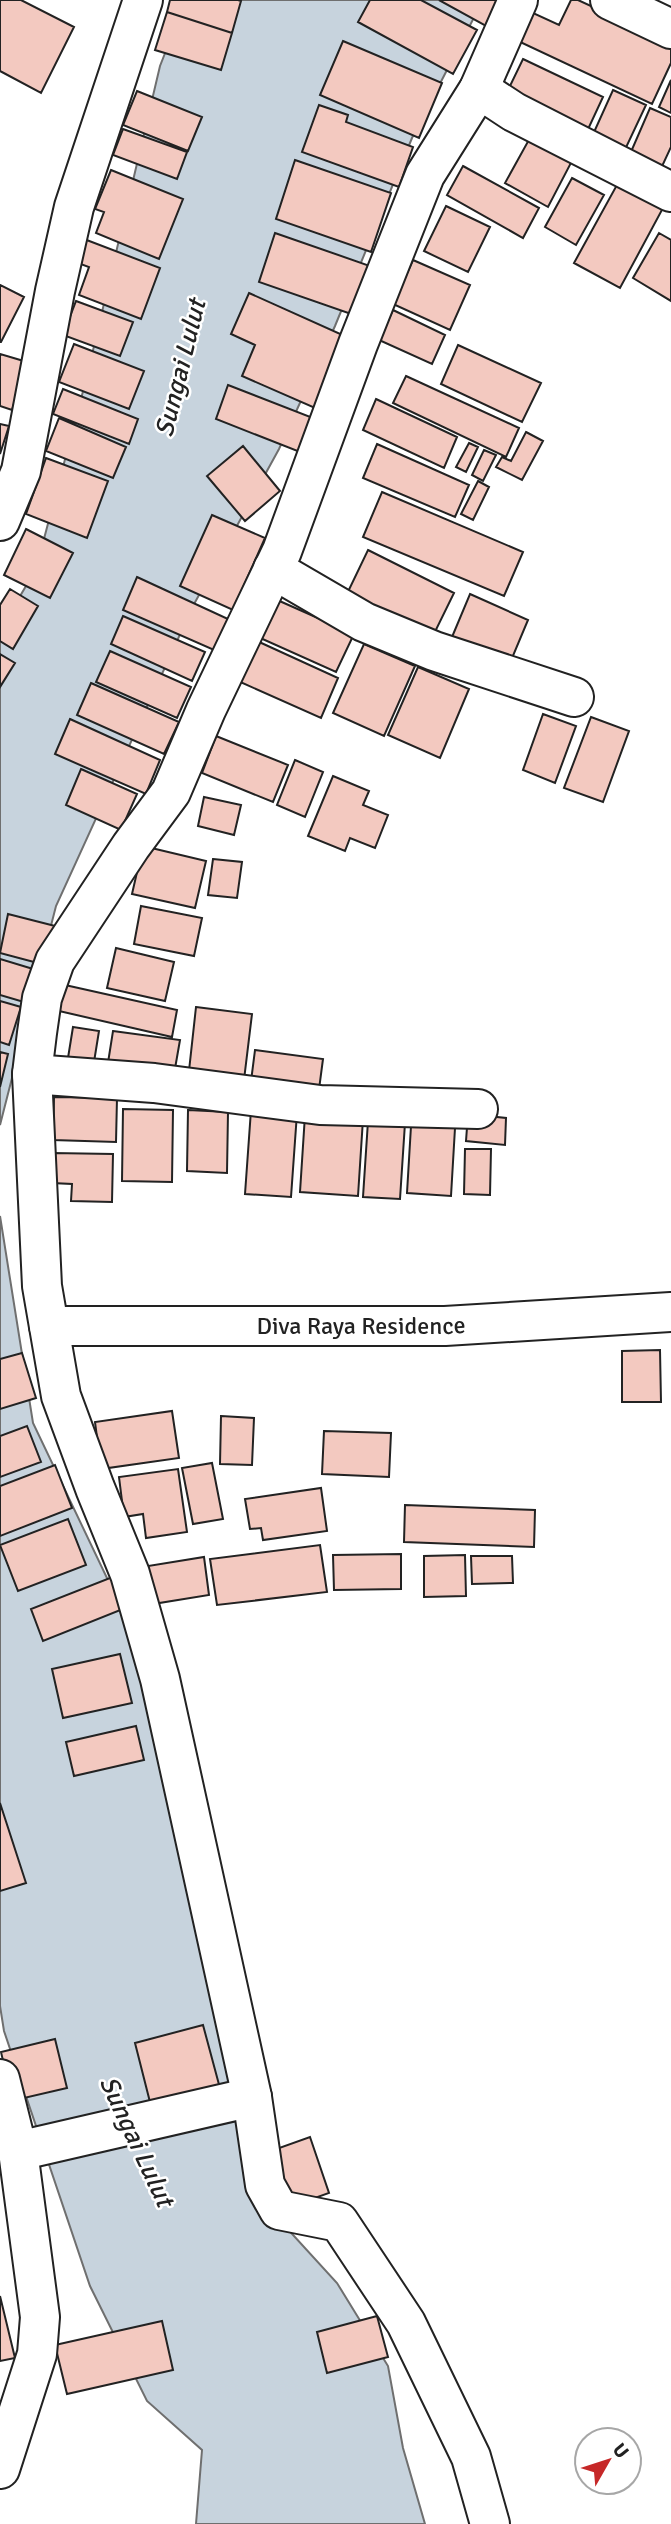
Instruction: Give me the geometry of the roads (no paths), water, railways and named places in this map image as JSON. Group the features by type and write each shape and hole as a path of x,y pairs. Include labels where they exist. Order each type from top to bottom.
{"street":[{"path":"0,521 21,471 74,207 143,0"},
{"path":"490,2524 471,2457 406,2323 339,2222 279,2210 265,2185 160,1679 131,1574 94,1488 61,1396 42,1286 32,1074 43,998 55,961 131,846 171,792 206,710 273,569 425,175 478,89 519,0"},
{"path":"610,0 671,29"},
{"path":"478,89 514,112 671,192"},
{"path":"273,569 364,622 434,651 574,697"},
{"path":"32,1074 154,1083 320,1105 478,1109"},
{"name":"Diva Raya Residence","path":"49,1326 444,1326 671,1312"},
{"path":"0,2079 24,2150 40,2317 37,2354 0,2469"},
{"path":"24,2150 248,2098"}],"water":[{"name":"Sungai Lulut","path":"186,0 483,0 412,138 335,326 279,449 193,606 56,906 0,1125 0,630 36,569 86,380 160,66"},
{"name":"Sungai Lulut","path":"0,1216 33,1423 138,1643 262,2201 337,2283 388,2366 403,2448 425,2524 196,2524 202,2450 147,2401 90,2286 4,2031 0,2006"}]}
